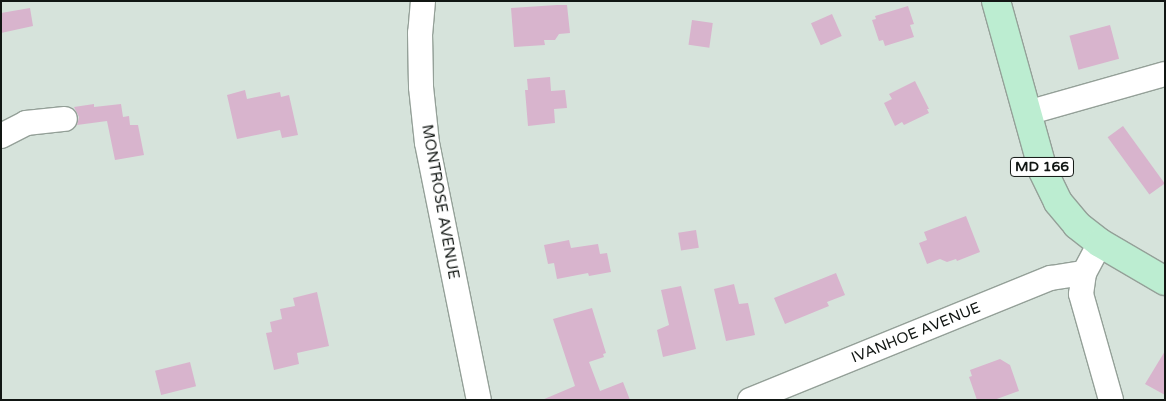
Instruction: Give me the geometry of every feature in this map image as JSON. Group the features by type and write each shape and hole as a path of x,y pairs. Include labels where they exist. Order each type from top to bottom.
{"main road":[{"name":"MD 166","path":"996,1 1043,171 1058,202 1077,225 1100,243 1165,281"}],"street":[{"name":"MONTROSE AVENUE","path":"423,1 420,33 420,69 427,143 479,400"},
{"path":"1027,113 1165,74"},
{"path":"1,136 26,123 65,119"},
{"path":"1100,243 1084,273 1081,294 1110,400"},
{"name":"IVANHOE AVENUE","path":"750,400 1051,278 1084,273"}],"building":[{"path":"567,5 570,33 559,34 555,40 544,40 545,45 514,47 511,8"},
{"path":"908,6 914,24 910,25 914,37 885,46 883,40 879,41 872,20 876,19 875,16"},
{"path":"30,8 33,26 1,33 1,13"},
{"path":"832,14 842,36 821,45 811,23"},
{"path":"692,20 713,23 709,48 689,45"},
{"path":"1110,25 1119,59 1078,70 1069,36"},
{"path":"550,77 551,91 565,90 567,108 554,109 555,123 528,126 525,90 528,90 527,79"},
{"path":"915,81 929,109 927,109 929,113 904,125 902,122 895,126 884,103 892,99 889,94"},
{"path":"245,90 247,99 280,92 281,97 289,95 298,135 282,138 280,130 237,139 227,95"},
{"path":"94,104 94,107 121,104 123,117 129,116 130,125 138,125 144,155 115,160 107,121 77,125 79,117 74,107"},
{"path":"1123,126 1165,183 1149,195 1108,137"},
{"path":"966,216 980,252 957,261 956,259 947,262 940,259 927,264 919,243 927,240 924,232"},
{"path":"696,230 699,248 681,251 678,233"},
{"path":"569,240 571,248 598,244 600,254 607,253 611,272 589,276 588,273 557,279 554,263 548,264 544,245"},
{"path":"836,273 845,295 827,302 829,306 785,324 774,298"},
{"path":"734,284 739,304 748,303 755,335 726,341 714,289"},
{"path":"681,286 696,349 663,357 657,330 669,325 661,290"},
{"path":"317,292 329,346 297,353 299,364 274,370 266,333 272,332 270,322 282,319 280,309 295,306 293,298"},
{"path":"592,308 606,353 603,354 604,357 589,362 600,391 623,382 630,400 542,400 575,386 553,319"},
{"path":"1165,351 1165,395 1145,384"},
{"path":"1000,359 1010,365 1019,391 994,400 977,400 969,377 972,376 970,370"},
{"path":"190,362 196,386 161,395 155,371"}]}
